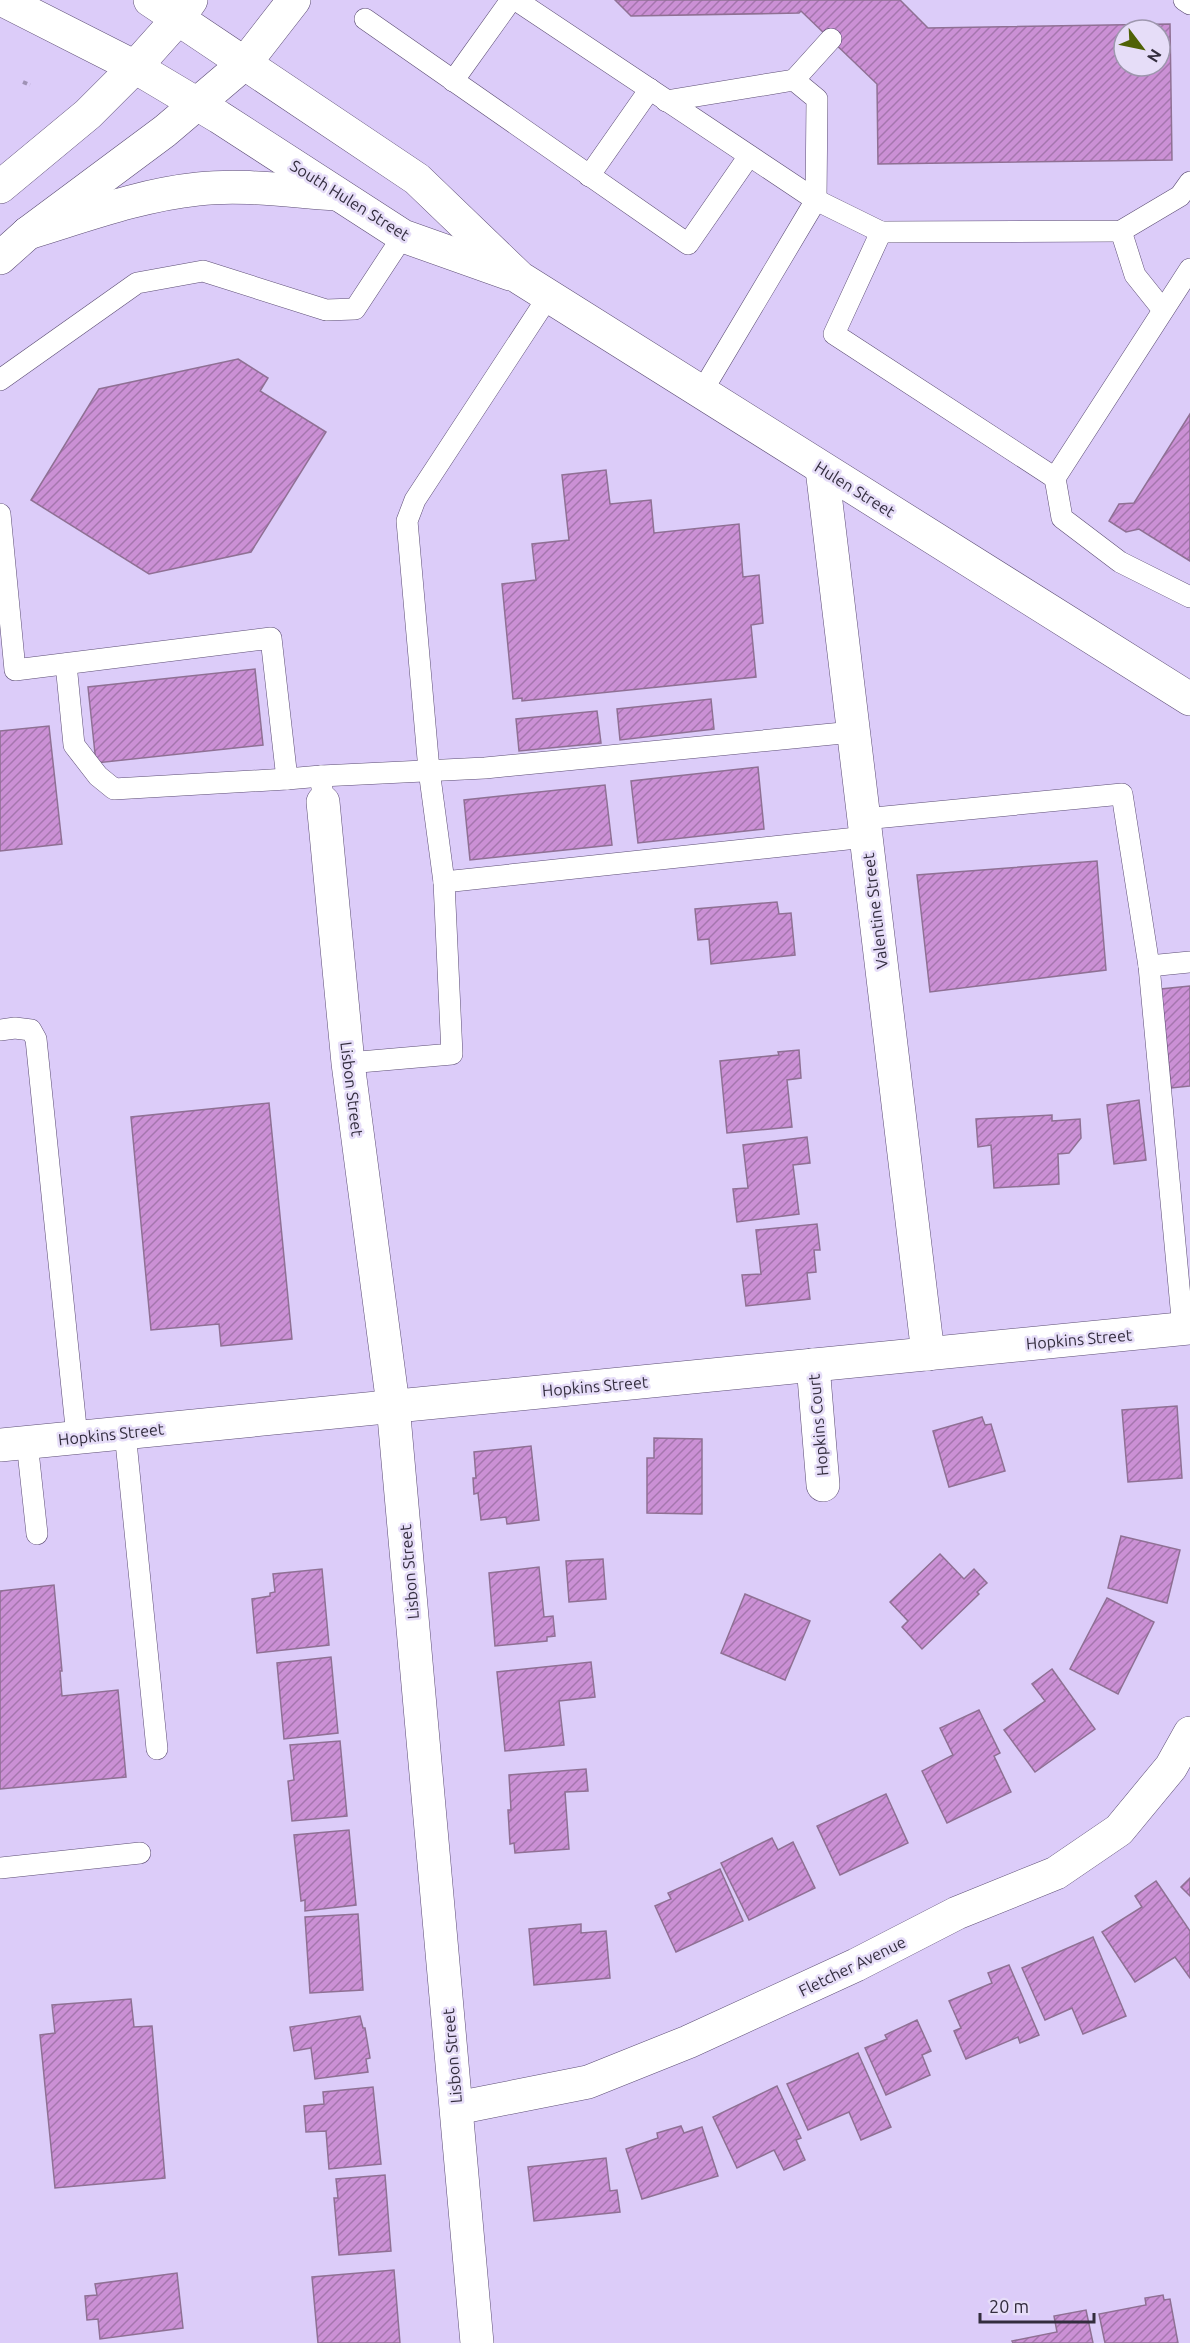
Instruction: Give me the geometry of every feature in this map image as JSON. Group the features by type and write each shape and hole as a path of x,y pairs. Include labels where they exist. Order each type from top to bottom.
{"street":[{"name":"South Hulen Street","path":"3,0 135,67 198,104 403,236 520,278"},
{"path":"150,0 176,7 245,63 417,179 520,278"},
{"path":"0,258 28,233 198,104 245,63 294,0"},
{"path":"0,187 87,114 135,67 176,7"},
{"path":"28,233 125,204 196,189 230,187 338,195"},
{"name":"Hulen Street","path":"520,278 1190,699"},
{"name":"Valentine Street","path":"822,469 928,1354"},
{"name":"Lisbon Street","path":"322,789 348,1063 393,1405 477,2343"},
{"name":"Hopkins Street","path":"13,1443 1186,1329"},
{"name":"Hopkins Court","path":"813,1365 823,1485"},
{"name":"Fletcher Avenue","path":"457,2108 588,2082 688,2042 856,1965 957,1914 1056,1873 1119,1830 1171,1767 1190,1733"}],"lane":[{"path":"453,81 511,0"},
{"path":"516,0 816,200 881,232 1121,231 1180,196 1190,183"},
{"path":"1184,0 1190,4"},
{"path":"365,19 688,244 749,156"},
{"path":"589,176 658,95 794,80 831,39"},
{"path":"701,393 816,200 817,99 794,80"},
{"path":"1121,231 1135,275 1163,310"},
{"path":"881,232 834,334 1055,478"},
{"path":"0,380 137,283 203,271 326,310 355,309 403,236"},
{"path":"1190,269 1055,478 1062,518 1120,562 1190,597"},
{"path":"348,1063 452,1054 444,882 429,770 407,521 415,500 548,297"},
{"path":"0,514 8,674 66,664 271,638 287,779"},
{"path":"66,664 74,745 98,776 114,789 287,779 322,789 429,770 485,768 853,732"},
{"path":"444,882 1122,794 1149,966 1180,1200 1186,1329"},
{"path":"1149,966 1190,962"},
{"path":"0,1030 15,1028 31,1030 36,1040 77,1437"},
{"path":"125,1432 157,1749"},
{"path":"13,1443 37,1534"},
{"path":"0,1868 140,1853"}],"path":[{"path":"23,82 30,85"}],"building":[{"path":"615,0 900,0 928,28 1112,25 1112,78 1171,78 1172,160 878,164 877,84 801,11 799,13 631,16"},
{"path":"238,359 268,378 260,391 326,432 251,552 149,574 31,500 99,389"},
{"path":"1190,414 1190,561 1139,529 1126,532 1109,521 1119,504 1134,503"},
{"path":"606,470 610,504 651,500 654,533 739,524 743,577 759,575 763,623 751,625 756,677 522,701 522,698 513,699 502,584 536,580 532,544 569,540 562,475"},
{"path":"255,669 263,745 96,763 88,687"},
{"path":"711,699 714,729 620,740 617,709"},
{"path":"597,711 601,743 519,751 516,719"},
{"path":"49,726 62,844 0,851 0,731"},
{"path":"758,767 764,829 638,843 631,781"},
{"path":"605,785 612,845 470,860 464,800"},
{"path":"1097,861 1106,970 930,992 917,875"},
{"path":"777,902 779,914 791,913 795,955 711,964 709,939 698,940 695,909"},
{"path":"1190,986 1190,1086 1171,1088 1161,989"},
{"path":"799,1050 801,1078 787,1080 792,1127 727,1133 720,1061 779,1055 778,1052"},
{"path":"1139,1100 1146,1160 1114,1164 1107,1105"},
{"path":"269,1103 292,1339 221,1346 219,1324 151,1330 131,1117"},
{"path":"1052,1115 1052,1121 1080,1119 1081,1138 1069,1153 1058,1154 1059,1184 994,1188 991,1145 978,1147 976,1119"},
{"path":"807,1137 810,1163 793,1165 799,1214 737,1222 733,1189 748,1188 743,1145"},
{"path":"817,1224 820,1250 814,1250 816,1272 807,1273 810,1299 746,1306 742,1275 761,1274 756,1230"},
{"path":"1177,1406 1182,1478 1128,1482 1122,1410"},
{"path":"982,1417 985,1425 991,1424 1005,1471 949,1487 933,1431"},
{"path":"654,1438 702,1439 702,1514 647,1513 647,1458 654,1458"},
{"path":"531,1446 539,1520 507,1524 506,1517 481,1520 478,1493 474,1494 473,1478 476,1478 474,1452"},
{"path":"1121,1536 1180,1550 1167,1603 1108,1588"},
{"path":"940,1554 964,1579 974,1569 987,1583 977,1592 979,1594 922,1649 902,1627 908,1621 890,1602"},
{"path":"603,1559 606,1599 569,1602 566,1561"},
{"path":"539,1567 544,1617 553,1616 555,1636 547,1637 547,1641 495,1646 489,1573"},
{"path":"322,1569 329,1645 257,1653 252,1599 270,1596 270,1593 275,1592 273,1574"},
{"path":"54,1585 62,1696 118,1690 126,1777 0,1789 0,1591"},
{"path":"745,1594 810,1621 785,1680 721,1653"},
{"path":"1107,1598 1154,1622 1118,1694 1070,1669"},
{"path":"331,1657 338,1733 284,1739 277,1663"},
{"path":"591,1662 595,1697 559,1701 564,1745 505,1751 497,1672"},
{"path":"1052,1669 1095,1729 1035,1772 1004,1730 1045,1701 1032,1684"},
{"path":"979,1710 1000,1753 994,1756 1011,1792 947,1823 922,1771 953,1755 940,1728"},
{"path":"340,1741 347,1816 292,1821 288,1781 294,1780 290,1745"},
{"path":"586,1769 588,1791 565,1792 569,1849 515,1853 514,1843 510,1844 509,1775"},
{"path":"886,1794 908,1843 840,1875 817,1826"},
{"path":"349,1830 356,1905 305,1911 305,1900 301,1901 294,1835"},
{"path":"772,1838 778,1850 793,1842 815,1888 749,1920 721,1863"},
{"path":"720,1869 743,1921 676,1952 655,1906 671,1899 668,1893"},
{"path":"1190,1878 1190,1896 1181,1887"},
{"path":"1156,1881 1190,1931 1190,1978 1175,1957 1135,1982 1102,1932 1142,1907 1135,1896"},
{"path":"358,1914 363,1990 310,1993 305,1917"},
{"path":"581,1924 581,1933 606,1931 610,1978 534,1985 529,1929"},
{"path":"1093,1937 1126,2016 1083,2034 1072,2008 1045,2020 1022,1968"},
{"path":"1009,1965 1039,2035 1020,2043 1018,2037 966,2059 954,2031 961,2028 949,2001 992,1983 988,1973"},
{"path":"131,1999 134,2027 152,2026 165,2178 55,2188 40,2035 55,2033 52,2005"},
{"path":"360,2016 363,2028 365,2028 370,2058 366,2059 368,2072 315,2079 311,2048 294,2051 290,2027"},
{"path":"917,2020 931,2051 922,2055 930,2075 886,2095 865,2048 887,2039 885,2035"},
{"path":"858,2053 891,2127 861,2140 849,2112 808,2130 787,2084"},
{"path":"777,2086 801,2138 796,2140 805,2160 784,2170 774,2150 737,2168 713,2117"},
{"path":"373,2087 381,2164 329,2169 326,2131 306,2132 304,2106 324,2104 323,2092"},
{"path":"681,2126 684,2133 702,2127 718,2176 642,2199 626,2149 658,2138 657,2133"},
{"path":"606,2158 610,2191 617,2190 620,2212 534,2221 528,2167"},
{"path":"385,2175 391,2251 339,2255 334,2198 338,2198 336,2179"},
{"path":"394,2270 400,2343 318,2343 312,2277"},
{"path":"177,2273 183,2328 100,2339 98,2319 87,2320 85,2296 97,2295 95,2284"},
{"path":"1163,2295 1164,2300 1170,2299 1178,2343 1105,2343 1099,2314 1146,2305 1145,2298"},
{"path":"1086,2310 1093,2343 1013,2343 1012,2341 1057,2332 1054,2316"}]}
